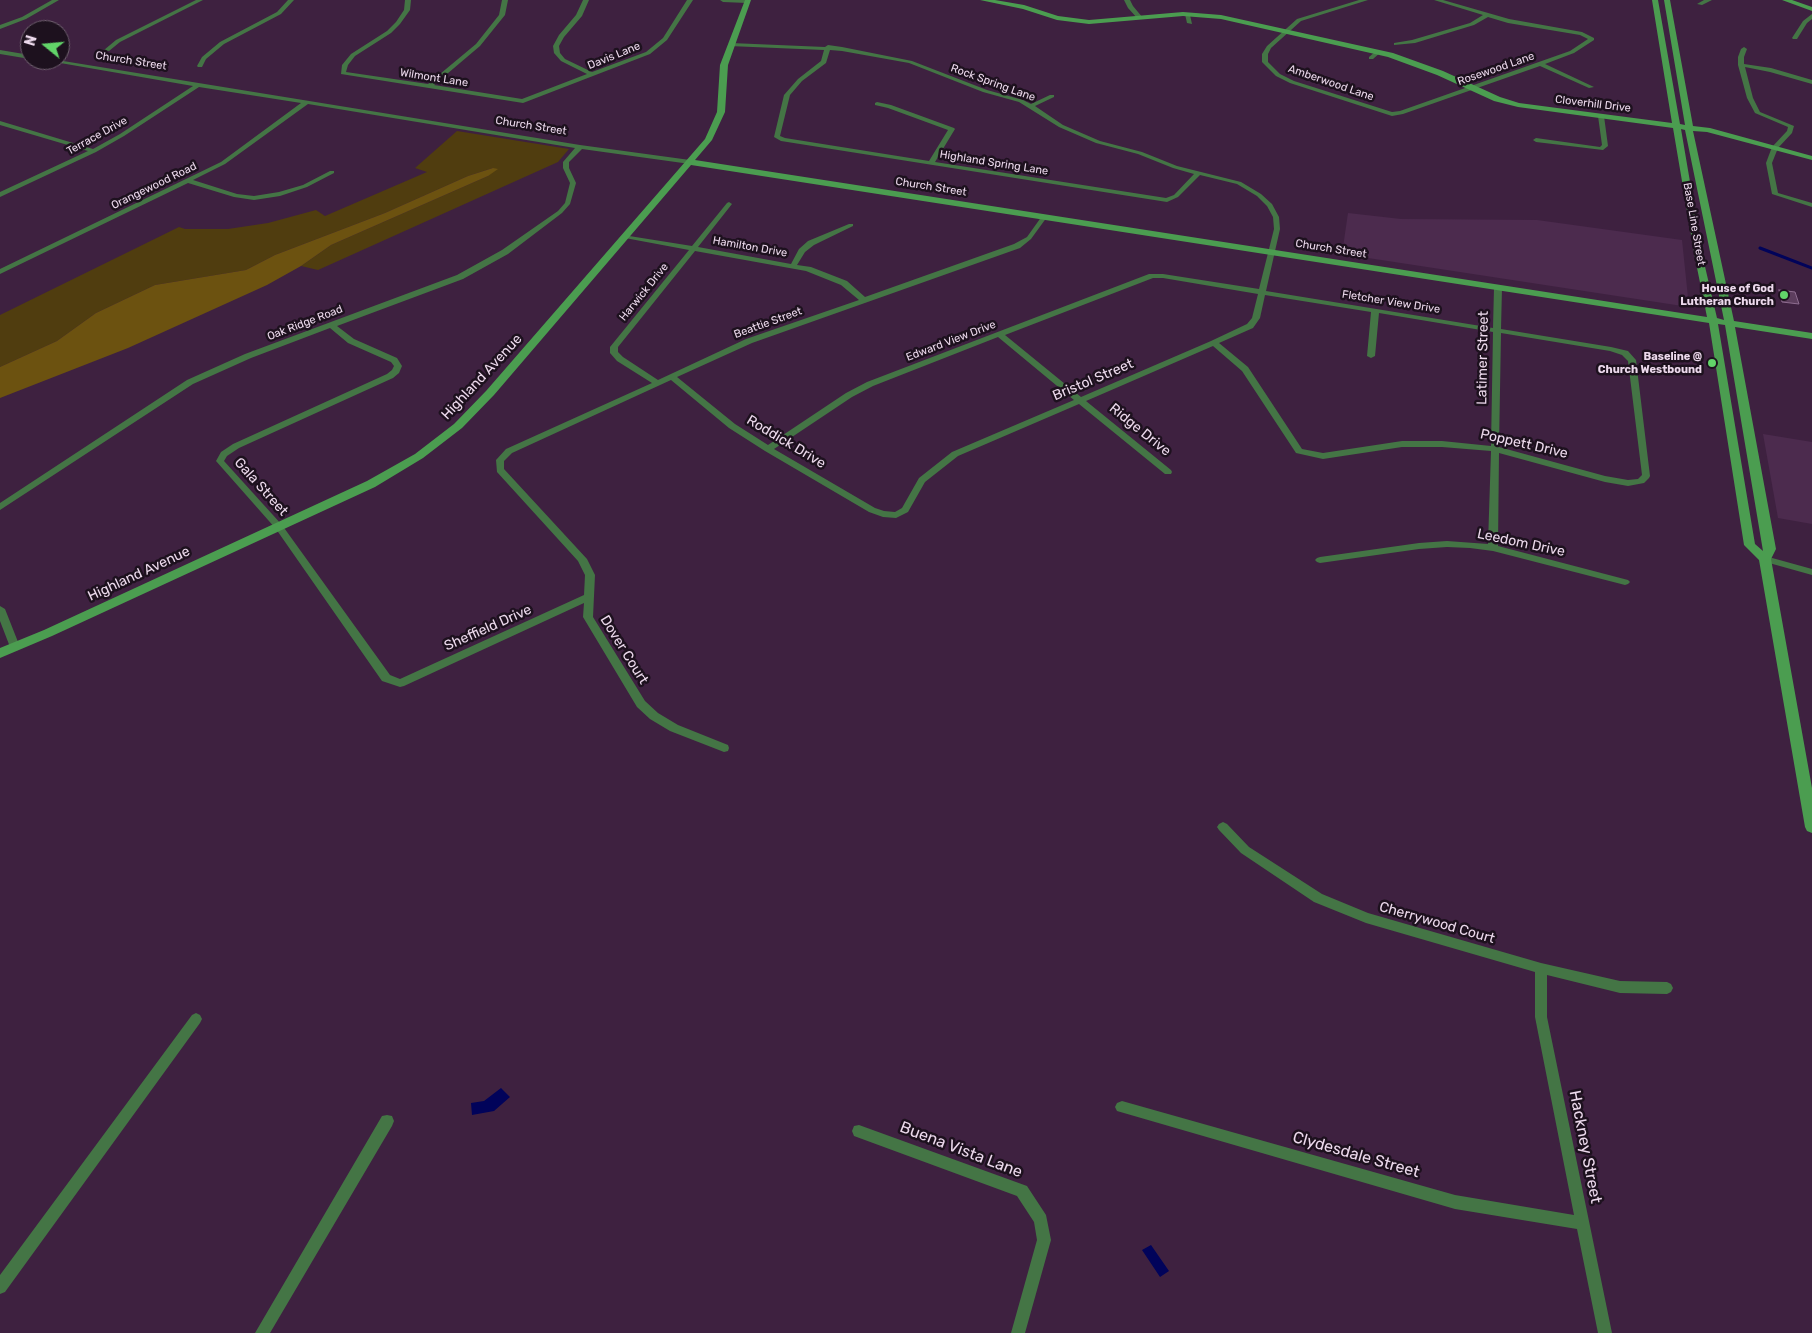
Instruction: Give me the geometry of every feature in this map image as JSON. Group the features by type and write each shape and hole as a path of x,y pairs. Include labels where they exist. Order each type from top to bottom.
{"main road":[{"name":"Highland Avenue","path":"0,653 279,527 395,471 419,456 458,426 490,394 708,140 721,112 724,65 748,0"},
{"name":"Cloverhill Drive","path":"983,0 995,1 1070,20 1108,22 1187,14 1221,17 1378,52 1417,64 1497,99 1518,104 1729,134 1812,158"},
{"name":"Base Line Street","path":"1656,0 1700,258 1713,321 1750,545 1765,559"},
{"name":"Base Line Street","path":"1667,0 1689,128 1730,324 1770,549 1765,559 1812,826"},
{"path":"1785,0 1812,9"},
{"name":"Church Street","path":"690,162 1812,336"},
{"path":"1723,390 1733,403 1739,428 1742,433 1750,436"}],"street":[{"path":"0,27 24,18 56,0"},
{"path":"107,50 118,41 200,0"},
{"path":"200,66 204,58 222,43 279,13 290,0"},
{"name":"Wilmont Lane","path":"408,0 407,10 398,23 389,32 352,55 344,65 343,73 429,88 523,101"},
{"path":"429,88 478,45 502,15 506,0"},
{"path":"586,0 579,16 561,36 556,46 557,53 562,60 593,75"},
{"name":"Davis Lane","path":"523,101 648,53 659,46 665,39 690,0"},
{"path":"723,0 748,0"},
{"path":"1127,0 1130,7 1140,18"},
{"name":"Amberwood Lane","path":"1365,0 1299,20 1269,47 1265,54 1265,62 1278,75 1292,82 1392,114 1401,113"},
{"path":"1437,0 1487,15"},
{"path":"1700,4 1709,0"},
{"path":"1187,14 1190,23"},
{"path":"1396,44 1412,42 1447,32 1472,24 1487,15"},
{"name":"Rosewood Lane","path":"1401,113 1541,64 1577,50 1591,42 1590,37 1582,34 1508,21 1487,15"},
{"path":"1795,38 1805,22 1812,16"},
{"path":"0,19 16,20"},
{"name":"Rock Spring Lane","path":"730,45 828,48 910,62 985,91 1031,106 1061,126 1081,136 1140,153 1176,167 1239,183 1259,194 1270,205 1276,217 1277,229 1271,252"},
{"name":"Highland Spring Lane","path":"828,48 824,62 800,80 786,95 777,137 783,140 839,150 1167,200 1176,196 1199,173"},
{"path":"1744,49 1741,65 1750,98 1758,113 1791,126 1790,132 1775,147 1769,164 1775,194 1812,205"},
{"path":"0,52 20,55"},
{"path":"1371,58 1378,52"},
{"name":"Church Street","path":"70,64 580,147 690,162"},
{"path":"1541,64 1591,86"},
{"path":"1741,65 1772,70 1812,82"},
{"name":"Terrace Drive","path":"0,195 94,151 122,135 198,84"},
{"path":"1031,106 1052,96"},
{"name":"Orangewood Road","path":"0,272 223,163 307,102"},
{"path":"876,104 889,106 952,129 930,164"},
{"path":"1536,140 1601,149 1605,146 1601,116"},
{"path":"0,123 94,151"},
{"name":"Oak Ridge Road","path":"0,507 190,382 248,356 460,276 486,264 560,212 568,203 573,183 566,168 566,162 580,147"},
{"path":"189,181 236,196 254,198 280,194 305,186 332,172"},
{"name":"Harwick Drive","path":"658,383 620,359 614,353 614,347 728,204"},
{"name":"Beattie Street","path":"500,460 509,451 749,341 1017,246 1029,238 1044,217"},
{"path":"793,266 802,251 811,243 850,225"},
{"name":"Hamilton Drive","path":"625,236 793,266 826,275 844,283 864,300"},
{"name":"Bristol Street","path":"896,515 905,510 922,480 955,454 1250,326 1256,318 1271,252"},
{"name":"Fletcher View Drive","path":"1152,276 1163,276 1611,349 1625,353 1632,360 1646,476 1640,481"},
{"name":"Edward View Drive","path":"768,449 849,395 870,384 1152,276"},
{"name":"Latimer Street","path":"1493,548 1498,288"},
{"path":"1371,356 1376,311"},
{"name":"Gala Street","path":"331,324 351,341 394,360 398,366 396,371 390,376 236,446 224,454 220,461 226,470 279,527 386,678 400,683"},
{"name":"Ridge Drive","path":"1000,334 1168,472"},
{"name":"Poppett Drive","path":"1214,343 1245,369 1299,450 1310,454 1323,456 1402,444 1442,444 1495,449 1605,479 1628,483 1640,481"},
{"name":"Roddick Drive","path":"672,377 732,426 768,449 872,510 883,514 896,515"},
{"name":"Dover Court","path":"500,460 500,470 582,559 590,575 587,598 588,617 641,704 654,716 674,728 724,748"},
{"name":"Leedom Drive","path":"1320,560 1447,544 1493,548 1625,582"},
{"path":"1765,559 1812,572"},
{"name":"Sheffield Drive","path":"400,683 587,598"},
{"path":"0,610 15,647"},
{"name":"Cherrywood Court","path":"1223,827 1245,850 1318,898 1366,918 1541,968 1620,987 1667,988"},
{"name":"Hackney Street","path":"1541,968 1541,1017 1605,1333"},
{"path":"0,1287 196,1019"},
{"name":"Clydesdale Street","path":"1122,1106 1455,1202 1583,1223"},
{"path":"262,1333 387,1121"},
{"name":"Buena Vista Lane","path":"859,1131 1022,1191 1041,1220 1044,1240 1018,1333"}],"shaded area":[{"path":"457,131 569,149 558,162 318,270 301,266 331,245 488,176 493,168 468,176 385,213 275,255 246,270 155,285 96,313 57,341 0,367 0,315 179,227 185,229 228,229 268,223 316,210 325,216 427,172 415,168"},
{"path":"493,168 498,169 488,176 331,245 301,266 267,285 128,348 0,398 0,367 57,341 96,313 155,285 246,270 275,255 385,213 468,176"},
{"path":"1348,213 1401,219 1537,220 1682,240 1689,307 1342,254"},
{"path":"1763,434 1812,442 1812,524 1778,518"},
{"path":"501,1088 510,1097 494,1111 472,1115 471,1103 484,1101"},
{"path":"1151,1245 1169,1271 1160,1277 1142,1250"}],"building":[{"name":"House of God Lutheran Church","path":"1779,290 1795,292 1799,304 1782,302"}],"waterway":[{"path":"1760,248 1812,268"}],"place":[{"name":"House of God Lutheran Church","path":"1784,295"},
{"name":"Baseline @ Church Westbound","path":"1712,363"}]}
